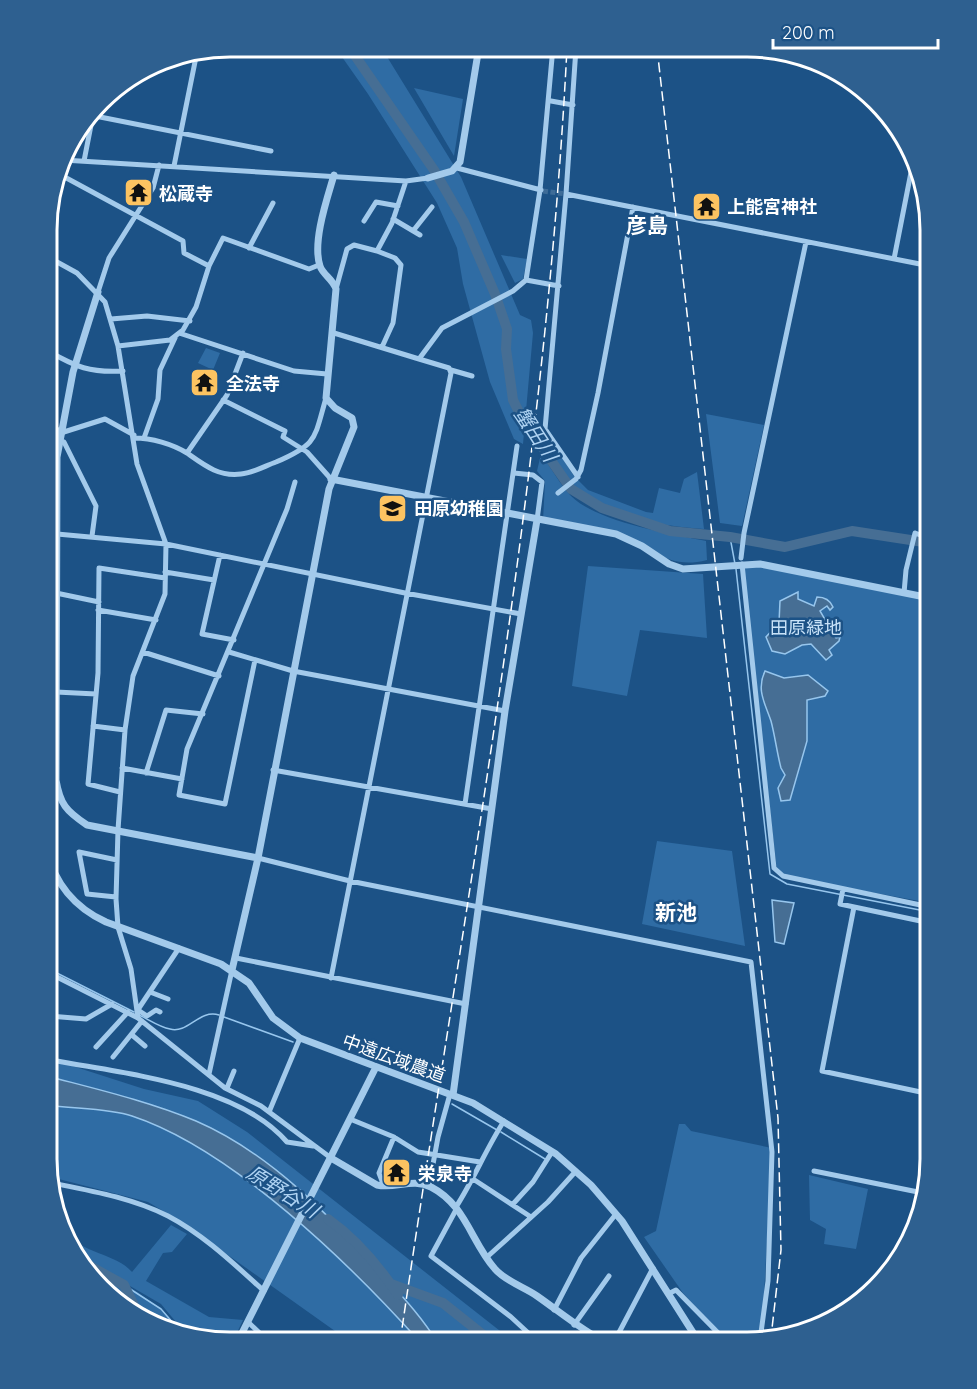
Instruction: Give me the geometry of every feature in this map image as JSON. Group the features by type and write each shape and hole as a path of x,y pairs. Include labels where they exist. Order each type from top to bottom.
{"street":[{"path":"454,170 477,57"},
{"path":"419,359 442,328 513,291 526,280 542,190 551,101 553,57"},
{"path":"576,57 559,286 545,429 577,478"},
{"path":"174,166 195,61"},
{"path":"551,101 573,105"},
{"path":"100,116 271,151"},
{"path":"84,160 89,130"},
{"path":"72,160 406,181 428,178 454,170 542,190"},
{"path":"159,165 153,188 109,258 75,367 59,441 57,531 166,544 495,611 522,614"},
{"path":"894,259 911,174"},
{"path":"334,176 323,214 318,252 320,265 336,289"},
{"path":"65,177 183,241 184,253 209,266"},
{"path":"377,251 393,219 406,181"},
{"path":"566,194 920,264"},
{"path":"364,222 376,202 398,206"},
{"path":"249,248 273,203"},
{"path":"413,231 432,207"},
{"path":"558,493 577,478 598,393 633,207"},
{"path":"393,219 420,235"},
{"path":"118,346 170,340 178,334 190,321 209,266 223,238 309,269 320,265"},
{"path":"806,242 744,533 741,561 774,867 783,876 920,905"},
{"path":"57,433 105,419 134,436 164,443 187,453 213,470 239,475 249,473 302,450 316,435 326,398 327,374 334,333 336,289 347,249 354,245 395,258 401,265 393,323 382,348"},
{"path":"57,262 77,273 98,292 105,302 123,371 137,464 166,544 165,594 133,676 125,730 120,792 116,897 118,927 131,969 140,1019 132,1035 113,1057"},
{"path":"526,280 559,286"},
{"path":"111,318 147,316 190,321"},
{"path":"334,333 472,376"},
{"path":"178,334 294,370 327,374"},
{"path":"144,438 158,399 160,370 178,334"},
{"path":"187,453 223,400 243,353"},
{"path":"57,356 75,367 99,373 123,371"},
{"path":"331,978 405,593 451,370"},
{"path":"210,1074 258,858 273,770 332,479 348,446 354,423 352,418 335,408 326,398"},
{"path":"223,400 285,431 283,437 302,450 332,479 616,534 642,546 669,564 683,569 725,566 741,561 920,596"},
{"path":"57,429 60,432"},
{"path":"59,441 64,442 96,506 92,536"},
{"path":"465,804 481,708 517,446"},
{"path":"429,1186 434,1156 451,1094 466,1004 477,905 505,711 542,482 533,475 514,473"},
{"path":"255,660 225,804 179,795 187,749 265,564 295,482"},
{"path":"904,593 915,533 920,535"},
{"path":"220,555 202,634 234,640"},
{"path":"120,792 88,784 96,694 99,568 214,580"},
{"path":"57,593 99,602"},
{"path":"99,610 156,620"},
{"path":"143,652 219,676"},
{"path":"229,652 293,671 505,711"},
{"path":"57,692 96,694"},
{"path":"146,773 166,710 203,714"},
{"path":"93,726 125,730"},
{"path":"122,768 182,779"},
{"path":"273,770 492,809"},
{"path":"57,787 59,801 87,825 258,858 350,881 751,962 772,1152 768,1281 761,1331"},
{"path":"116,897 87,894 79,852 117,860"},
{"name":"中遠広域農道","path":"57,876 66,893 89,914 232,970 256,991 273,1018 300,1038 451,1094 485,1109 552,1152 576,1171 616,1214 693,1332"},
{"path":"843,889 840,904 920,921"},
{"path":"854,907 822,1071 920,1092"},
{"path":"138,1011 179,948"},
{"path":"236,958 466,1004"},
{"path":"57,977 140,1019 227,1089 269,1112 331,1158 371,1182 384,1186 414,1182 429,1186 456,1207 497,1271 588,1332"},
{"path":"150,992 168,999"},
{"path":"57,1017 86,1019 112,1004"},
{"path":"138,1011 147,1016 156,1010 160,1012"},
{"path":"96,1047 128,1012"},
{"path":"132,1035 145,1046"},
{"path":"269,1112 300,1038"},
{"path":"57,1061 137,1076 202,1092 252,1114 275,1128 286,1142 314,1146"},
{"path":"243,1332 376,1067"},
{"path":"227,1089 234,1071"},
{"path":"350,1119 394,1137 418,1152 480,1162"},
{"path":"504,1121 431,1256 502,1310 527,1332"},
{"path":"384,1186 379,1173 394,1137"},
{"path":"513,1204 533,1182 552,1152"},
{"path":"487,1257 549,1202 576,1171"},
{"path":"814,1171 917,1192"},
{"path":"473,1179 531,1217"},
{"path":"58,1184 117,1197 169,1217 204,1239 265,1288"},
{"path":"554,1310 581,1258 616,1214"},
{"path":"619,1332 653,1268"},
{"path":"574,1324 609,1276"},
{"path":"668,1294 676,1290 717,1332"},
{"path":"248,1322 259,1332"}],"green space":[{"path":"342,57 387,57 461,177 520,315 531,320 533,333 523,444 514,439 490,382 463,284 457,248 437,203"},
{"path":"414,88 463,99 454,156"},
{"path":"501,255 527,259 523,279 515,283"},
{"path":"206,348 220,353 213,370 198,363"},
{"path":"706,414 764,425 742,526 720,523"},
{"path":"537,428 542,428 574,476 588,490 646,512 653,513 659,488 680,493 684,479 697,472 704,529 672,526 639,519 594,502 568,481 542,443"},
{"path":"541,454 571,496 583,505 598,513 635,526 706,541 707,560 682,562 671,560 612,533 543,521 545,481 537,471"},
{"name":"田原緑地","path":"742,564 920,596 920,901 783,876 777,871"},
{"path":"588,566 703,574 707,638 640,630 627,696 572,686"},
{"path":"657,841 732,851 745,946 642,924"},
{"path":"57,1061 144,1089 198,1101 247,1132 501,1332 336,1332 180,1221 148,1202 58,1179"},
{"path":"679,1124 685,1124 691,1131 772,1148 763,1314 760,1331 719,1332 683,1293 644,1237 656,1231"},
{"path":"809,1175 868,1189 856,1249 824,1244 826,1229 810,1220"},
{"path":"171,1225 187,1234 172,1252 163,1253 146,1281 209,1317 243,1320 237,1332 207,1331 178,1324 161,1304 94,1265 79,1244 117,1261 132,1272"},
{"path":"98,1271 139,1293 175,1323 134,1303"}],"water":[{"path":"798,592 798,599 814,606 817,597 820,597 829,601 833,607 830,610 827,606 820,611 827,623 835,619 839,625 831,631 836,638 840,637 839,641 829,650 832,655 826,660 811,644 802,645 785,654 772,651 766,637 779,623 780,601"},
{"path":"765,671 784,678 808,675 828,691 825,696 807,700 807,741 790,800 781,801 778,788 785,775 781,768 771,721 762,696 761,684"},
{"path":"772,900 794,903 784,944 775,942"},
{"path":"57,1079 178,1114 223,1134 249,1150 297,1187 341,1230 411,1307 430,1332 411,1332 360,1278 287,1212 249,1181 209,1154 170,1132 132,1116 101,1110 57,1106"}],"waterway":[{"name":"蟹田川","path":"356,57 434,170 464,222 495,294 507,329 506,349 513,400 523,420 571,489 602,508 670,531 730,537 785,547 852,531 920,541"},
{"path":"730,537 735,564"},
{"path":"736,569 770,874 787,884 920,910"},
{"path":"57,973 134,1012"},
{"path":"139,1015 162,1027 176,1030 205,1015 219,1015"},
{"path":"224,1017 293,1042"},
{"path":"452,1104 497,1130"},
{"path":"501,1132 545,1159"},
{"name":"原野谷川","path":"328,1219 366,1254 398,1295"},
{"path":"98,1271 124,1285 132,1301"},
{"name":"原野谷川","path":"391,1284 443,1303 479,1332"},
{"path":"124,1285 161,1309 173,1322"}],"tunnel":[{"path":"543,191 566,194"}],"railway":[{"path":"401,1332 475,858 521,535 556,211 566,57"},
{"path":"658,57 778,1118 781,1250 772,1331"}],"place":[{"name":"松蔵寺","path":"138,193"},
{"name":"上能宮神社","path":"706,206"},
{"name":"全法寺","path":"205,383"},
{"name":"田原幼稚園","path":"393,508"},
{"name":"栄泉寺","path":"397,1173"}],"district":[{"name":"彦島","path":"647,225"},
{"name":"新池","path":"676,912"}]}
